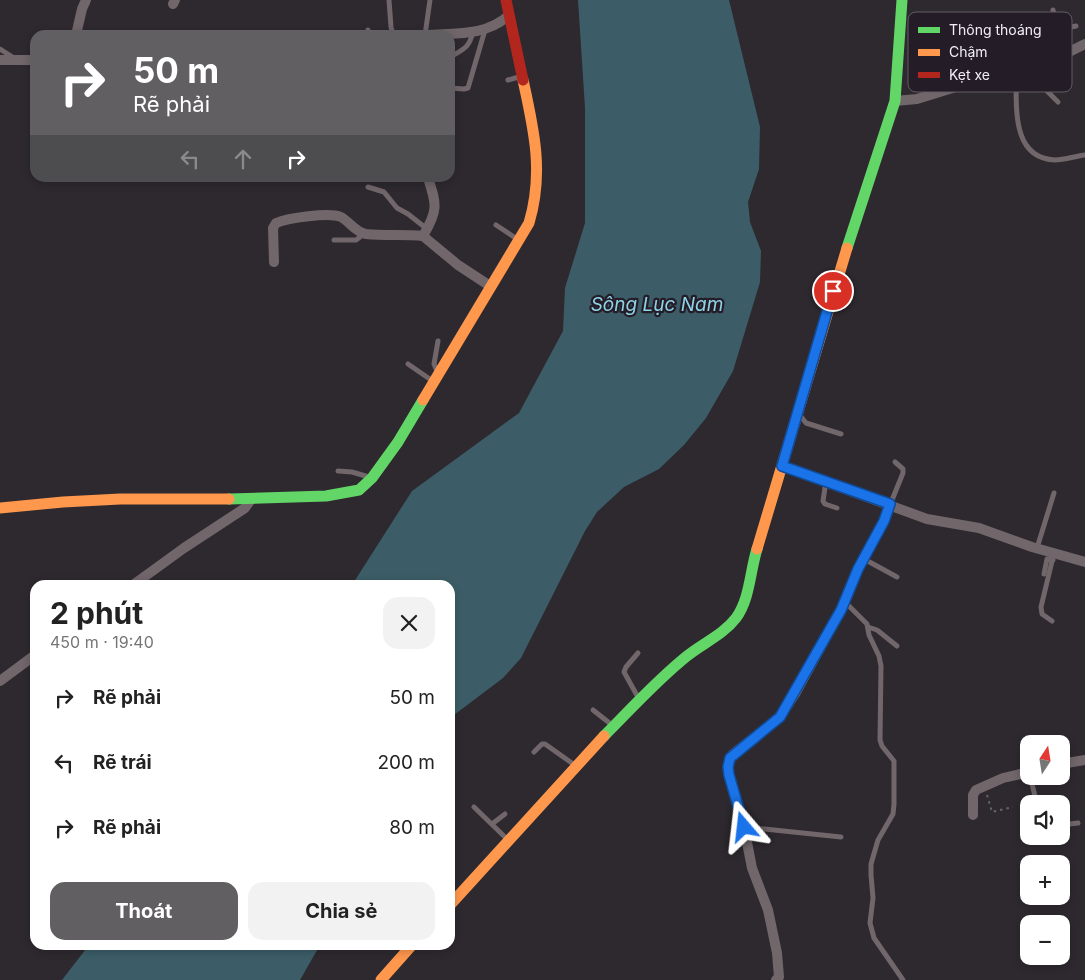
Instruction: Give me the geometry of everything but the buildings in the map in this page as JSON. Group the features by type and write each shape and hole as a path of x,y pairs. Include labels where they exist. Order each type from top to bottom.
{"street":[{"path":"77,30 86,0"},
{"path":"0,508 120,499 326,496 359,490 372,478 398,442 519,240 529,223 535,202 537,160 533,125 506,0"},
{"path":"455,900 576,766 640,699 688,655 722,632 736,618 745,600 755,555 833,291 895,101 902,0"},
{"path":"455,33 485,30 504,20 509,15"},
{"path":"1072,52 1084,47"},
{"path":"0,60 30,60"},
{"path":"895,101 917,99 940,92"},
{"path":"425,233 431,223 435,204 429,182"},
{"path":"274,262 273,228 276,223 312,215 337,216 360,232 425,233 458,265 490,286"},
{"path":"782,466 927,519 980,528 1036,548 1053,557 1085,562"},
{"path":"140,580 245,508 252,498"},
{"path":"778,979 776,953 768,910 752,868 744,827 729,775 730,758 780,717 819,652 845,602 863,559 884,521 890,504"},
{"path":"0,681 30,659"},
{"path":"1070,762 1085,760"},
{"path":"973,815 973,795 976,790 1003,778 1020,775"},
{"path":"381,980 408,950"}],"lane":[{"path":"389,0 392,30"},
{"path":"427,30 430,0"},
{"path":"1072,27 1076,26"},
{"path":"455,88 468,88 485,30"},
{"path":"455,54 469,45 473,31"},
{"path":"0,49 17,60"},
{"path":"508,80 522,76"},
{"path":"1017,92 1020,136 1033,153 1055,160 1085,155"},
{"path":"1048,92 1058,102"},
{"path":"368,187 384,192 397,208 407,212 425,233"},
{"path":"496,225 519,240"},
{"path":"334,240 356,240 360,237 360,232"},
{"path":"436,378 434,364 438,341"},
{"path":"408,364 436,378"},
{"path":"798,411 806,423 841,434"},
{"path":"890,504 903,473 903,469 895,462"},
{"path":"338,471 352,472 372,478"},
{"path":"826,481 823,501 825,504 838,508"},
{"path":"1036,548 1054,493"},
{"path":"1044,574 1047,559 1053,557"},
{"path":"1052,621 1042,614 1041,607 1053,557"},
{"path":"863,559 898,577"},
{"path":"845,602 868,627 877,630 897,646"},
{"path":"868,627 869,635 877,650 881,666 880,740 882,746 893,760 894,765 894,809 881,832 872,864 873,898 870,923 874,938 903,980"},
{"path":"638,652 624,672 640,699"},
{"path":"593,710 614,727"},
{"path":"534,752 542,744 545,744 576,766"},
{"path":"474,807 509,841"},
{"path":"492,824 505,814"},
{"path":"1070,824 1078,823"},
{"path":"744,827 841,837"}],"path":[{"path":"984,785 992,812 1013,807"}],"water":[{"name":"Sông Lục Nam","path":"578,0 729,0 760,127 759,169 748,202 750,222 761,251 760,282 733,371 706,418 684,445 659,469 624,487 597,512 585,531 521,658 503,678 455,714 455,580 355,580 412,491 519,413 563,331 565,288 585,223 585,108"},
{"path":"85,950 317,950 300,980 62,980"}],"traffic: fast":[{"path":"847,248 895,101 902,0"},
{"path":"229,499 326,496 359,490 372,478 398,442 423,400"},
{"path":"604,736 665,675 687,656 719,634 736,618 747,594 757,549"}],"traffic: slow":[{"path":"423,400 529,223 534,205 537,169 534,134 523,80"},
{"path":"757,549 847,248"},
{"path":"0,508 120,499 229,499"},
{"path":"455,900 604,736"},
{"path":"381,980 408,950"}],"traffic: jam":[{"path":"506,0 523,80"}],"route":[{"path":"744,827 729,775 730,758 780,717 795,694 841,610 858,569 884,521 890,504 782,466 833,291"}]}
